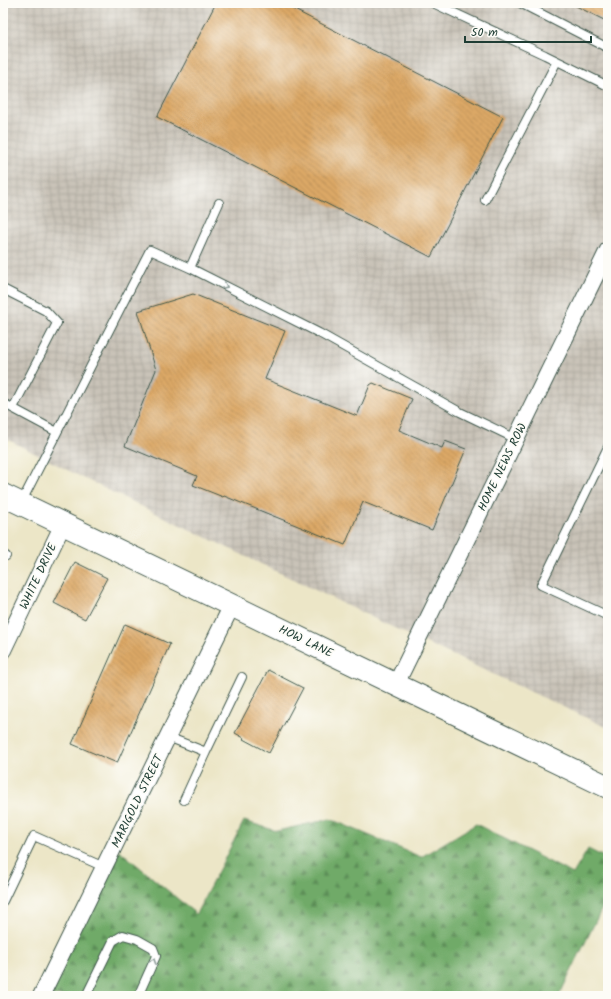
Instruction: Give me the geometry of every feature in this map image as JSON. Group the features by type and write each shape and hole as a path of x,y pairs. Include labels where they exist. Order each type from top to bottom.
{"main road":[{"name":"HOW LANE","path":"12,499 605,783"}],"street":[{"name":"HOME NEWS ROW","path":"396,684 608,250"},
{"name":"WHITE DRIVE","path":"3,650 63,524"},
{"name":"MARIGOLD STREET","path":"41,996 232,605"}],"lane":[{"path":"433,3 608,86"},
{"path":"520,3 608,48"},
{"path":"485,200 557,61"},
{"path":"190,268 219,203"},
{"path":"12,499 58,432 150,250 190,268 319,332 460,412 516,438"},
{"path":"3,290 46,311 57,324 13,408"},
{"path":"3,403 58,432"},
{"path":"608,447 541,585 608,616"},
{"path":"184,800 242,677"},
{"path":"168,737 206,752"},
{"path":"3,901 34,836 104,867"},
{"path":"86,996 113,941 123,935 137,939 153,948 156,956 138,996"}],"shaded area":[{"path":"3,3 608,3 608,728 390,626 87,480 3,437"}],"green space":[{"path":"330,819 421,857 476,824 573,874 588,849 608,859 608,896 559,996 44,996 119,850 196,914 244,821 277,831"}],"building":[{"path":"216,3 281,3 503,117 431,257 157,117"},
{"path":"570,3 608,3 608,22"},
{"path":"193,294 285,331 265,379 357,416 370,385 373,383 412,399 399,430 442,448 445,441 466,449 432,530 363,502 345,545 193,485 197,476 125,446 156,370 138,311"},
{"path":"75,562 107,578 85,619 54,603"},
{"path":"125,624 170,644 117,763 72,744"},
{"path":"268,670 303,688 269,753 235,733"}]}
